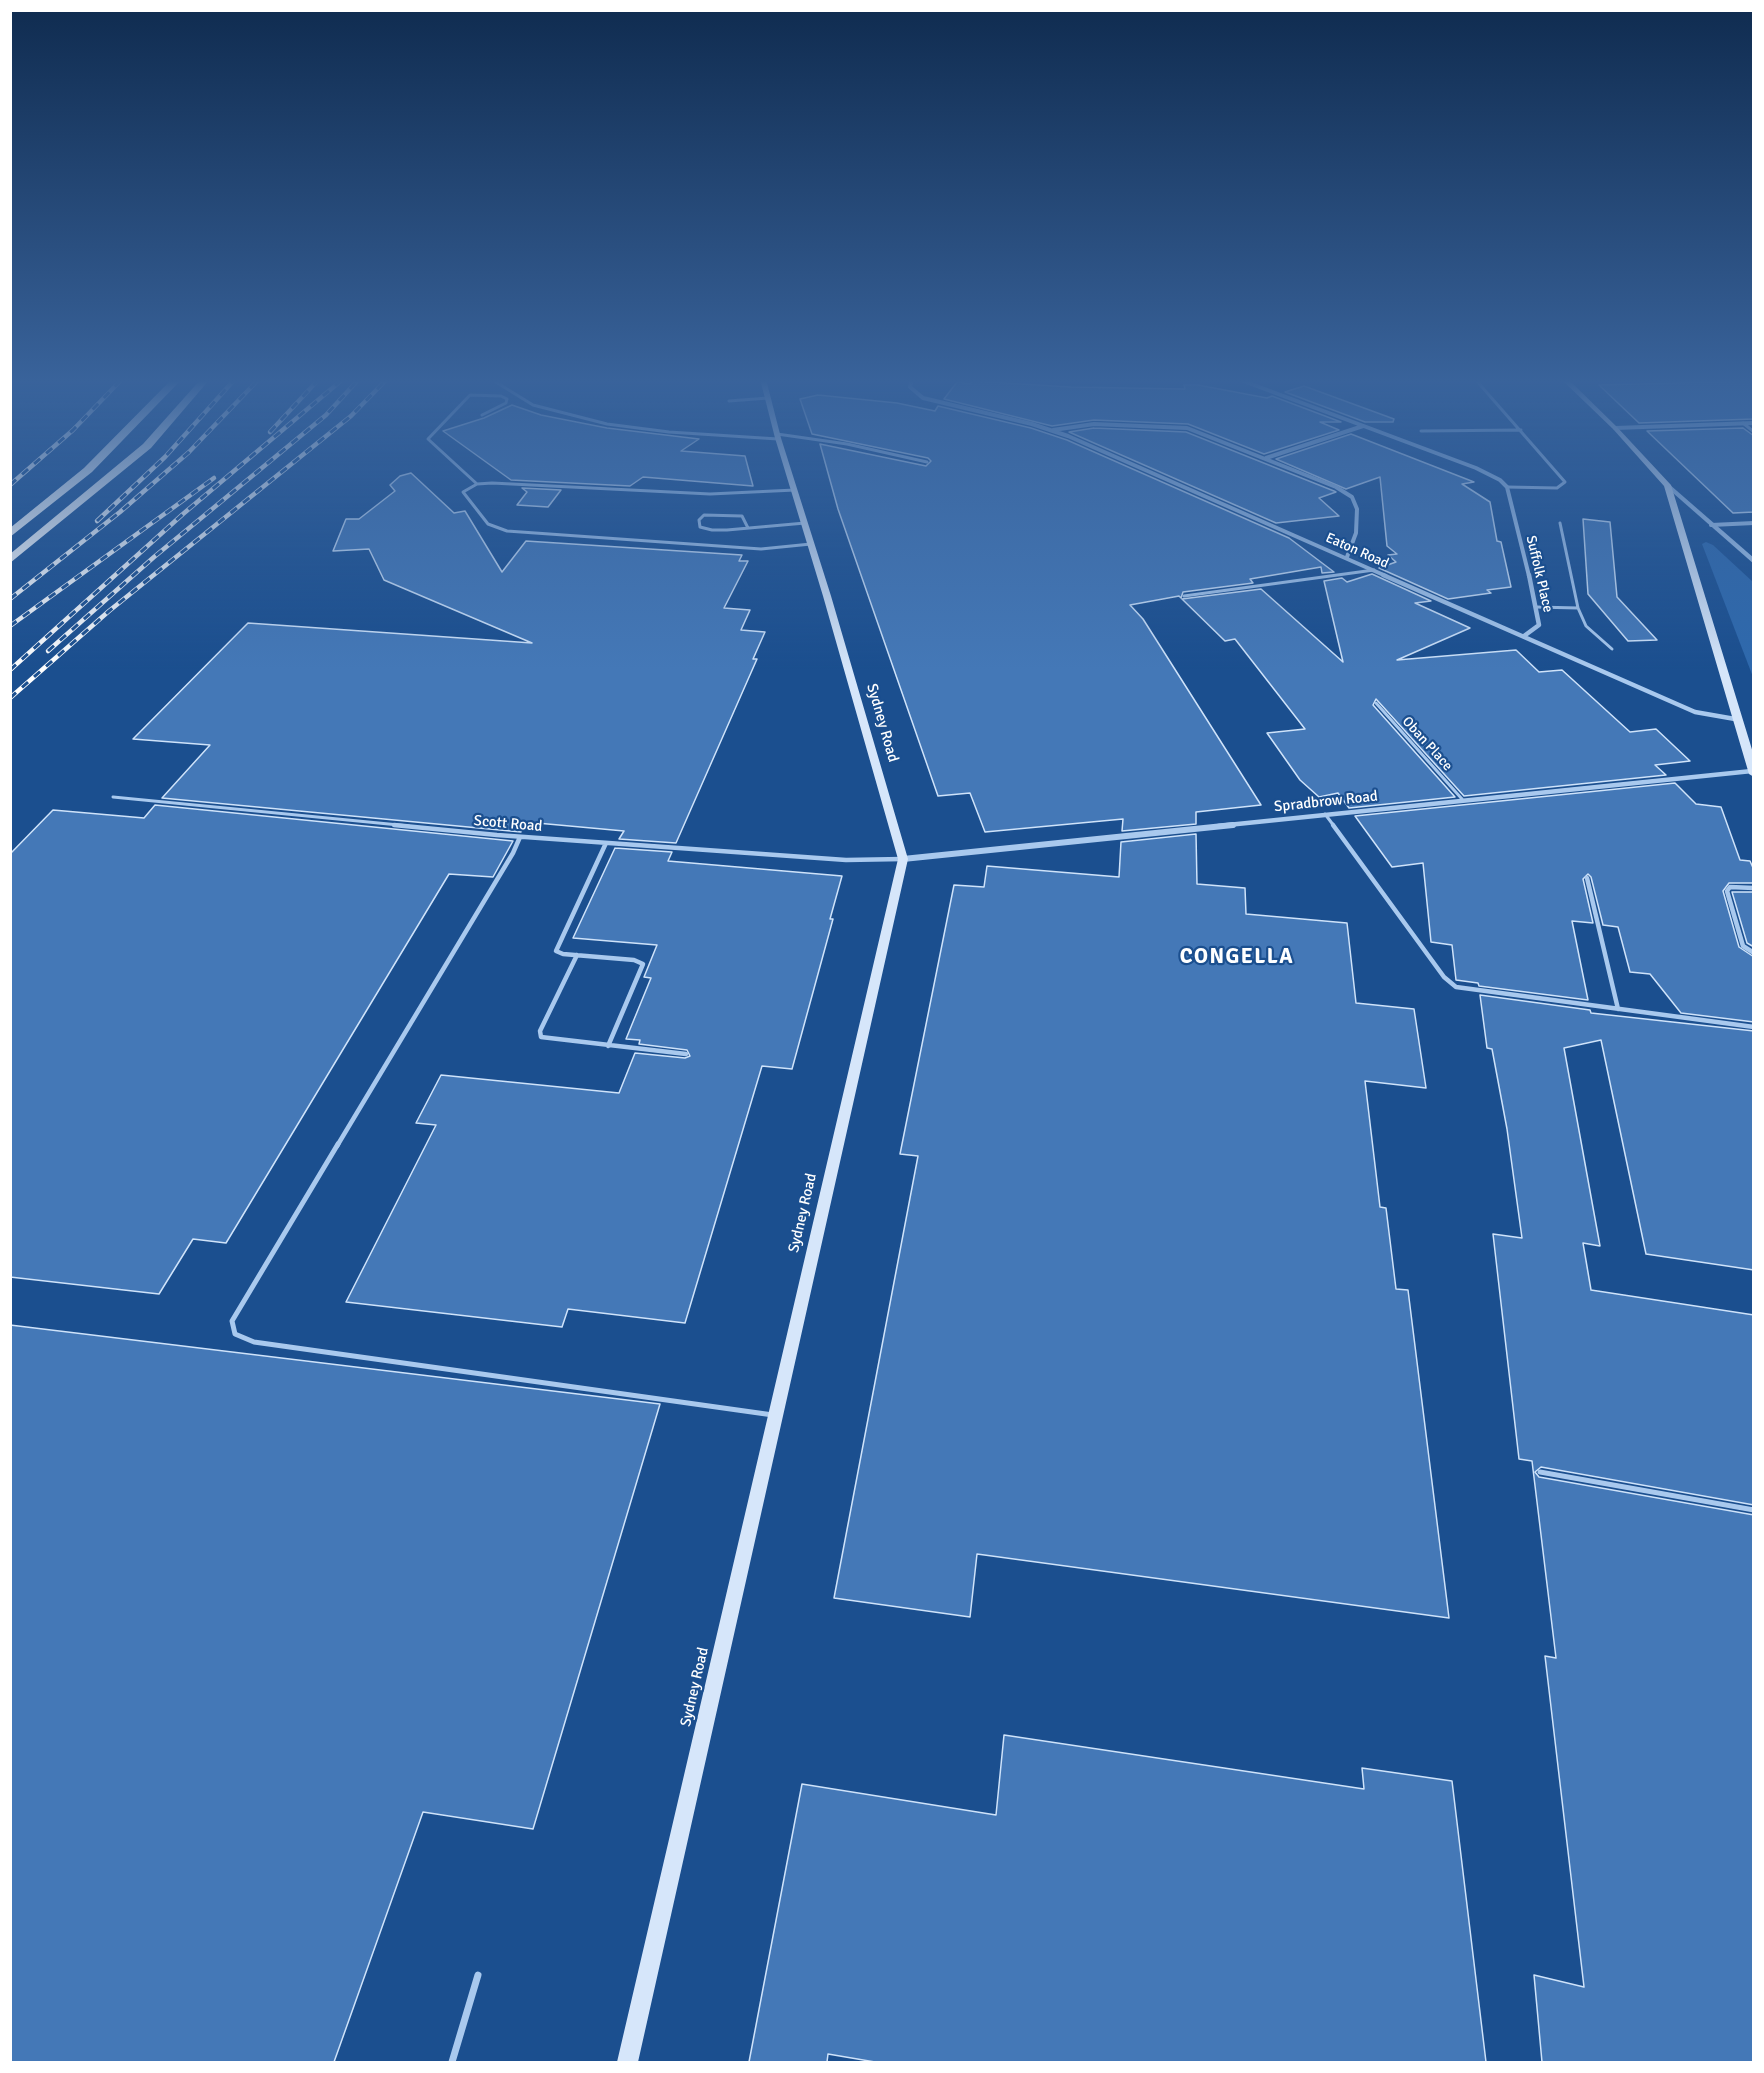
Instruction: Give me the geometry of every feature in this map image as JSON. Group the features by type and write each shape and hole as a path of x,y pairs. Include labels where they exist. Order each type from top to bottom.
{"highway":[{"path":"10,534 81,476"},
{"path":"10,560 111,476"}],"main road":[{"name":"Sydney Road","path":"627,2062 903,859 790,476"},
{"path":"1659,476 1668,485 1735,719 1753,773"}],"street":[{"name":"Eaton Road","path":"1158,476 1695,712 1735,719"},
{"path":"1309,476 1336,487 1352,497 1357,509 1356,533 1347,557"},
{"path":"1491,476 1507,487"},
{"path":"1668,485 1754,562"},
{"name":"Suffolk Place","path":"1507,487 1539,625 1524,636"},
{"path":"1711,525 1754,523"},
{"name":"Spradbrow Road","path":"903,859 1462,799 1753,773"}],"lane":[{"path":"468,476 477,484"},
{"path":"1507,487 1557,488 1564,484 1557,476"},
{"path":"795,490 724,494 492,483 477,484 463,492 465,499 488,524 507,531 762,549 811,544"},
{"path":"748,528 744,518 738,516 702,516 699,522 700,527 708,530 748,528 805,523"},
{"path":"1560,523 1578,608 1586,626 1612,649"},
{"path":"1184,596 1374,570"},
{"path":"1536,607 1578,608"},
{"name":"Oban Place","path":"1376,703 1462,799"},
{"name":"Scott Road","path":"113,797 520,837 846,860 903,859"},
{"path":"1325,814 1444,977 1456,987 1754,1027"},
{"path":"520,837 513,853 237,1312 232,1321 235,1334 254,1342 711,1409 776,1416"},
{"path":"606,843 556,948 558,953 634,960 643,964 608,1047"},
{"path":"1587,878 1618,1009"},
{"path":"1754,888 1730,887 1727,891 1743,946 1754,953"},
{"path":"577,955 540,1035 548,1039 608,1047 686,1054"},
{"path":"1540,1472 1754,1510"},
{"path":"453,2062 478,1975"}],"shaded area":[{"path":"1706,542 1713,545 1753,582 1753,677 1702,544"}],"building":[{"path":"400,476 414,476 454,513 465,511 502,572 526,541 742,555 739,561 748,561 724,608 750,610 741,630 765,632 753,659 757,659 676,843 619,839 624,831 526,822 521,832 162,798 210,745 133,739 248,623 532,643 384,580 369,549 333,551 346,519 359,519 395,491 390,485"},
{"path":"505,476 750,476 753,486 643,477 630,486 511,480"},
{"path":"829,476 1148,476 1289,538 1334,572 1322,573 1321,567 1250,579 1253,583 1183,592 1181,598 1179,596 1130,605 1143,619 1261,805 1196,812 1196,824 1122,831 1123,819 985,832 970,793 938,796 838,509"},
{"path":"1168,476 1295,476 1336,492 1319,498 1339,516 1276,523"},
{"path":"1315,476 1458,476 1474,482 1462,484 1490,502 1497,541 1501,542 1511,587 1487,590 1491,593 1448,599 1379,568 1396,562 1388,555 1397,554 1387,546 1380,477 1346,489"},
{"path":"1694,476 1754,476 1754,512 1733,513"},
{"path":"522,488 561,490 548,507 517,505 527,492"},
{"path":"1583,519 1610,522 1617,597 1657,640 1628,641 1588,594"},
{"path":"1372,574 1431,601 1415,603 1470,628 1397,660 1516,650 1539,672 1562,670 1630,732 1656,729 1690,761 1655,765 1666,775 1464,796 1376,699 1373,705 1455,797 1349,808 1338,793 1319,797 1300,780 1267,733 1305,729 1235,639 1225,641 1182,599 1261,589 1343,662 1324,581 1342,578 1347,582"},
{"path":"1675,783 1696,804 1721,807 1740,860 1750,861 1754,870 1754,883 1729,883 1723,891 1739,947 1754,957 1754,1022 1681,1013 1650,974 1630,972 1618,927 1603,925 1591,877 1588,874 1583,879 1593,923 1572,921 1588,1000 1479,986 1478,983 1456,980 1452,945 1431,942 1423,863 1392,867 1355,816"},
{"path":"155,805 513,841 493,877 449,874 226,1243 193,1239 159,1294 10,1277 10,854 53,810 144,818"},
{"path":"1196,834 1197,884 1245,888 1246,914 1347,923 1356,1003 1414,1009 1426,1088 1365,1081 1380,1207 1386,1208 1396,1289 1408,1290 1449,1618 977,1554 970,1617 834,1598 918,1156 900,1154 954,885 984,887 987,866 1119,877 1121,842"},
{"path":"615,848 672,852 668,861 842,876 830,919 833,919 792,1069 762,1066 685,1323 568,1309 562,1327 346,1302 436,1125 416,1123 441,1075 619,1093 635,1053 685,1058 690,1056 687,1050 639,1044 640,1040 626,1039 651,978 644,977 657,945 573,938"},
{"path":"1732,892 1754,892 1754,947 1747,943"},
{"path":"1480,995 1590,1010 1591,1013 1754,1031 1754,1270 1646,1254 1601,1040 1564,1048 1600,1246 1583,1243 1591,1290 1754,1315 1754,1505 1541,1467 1535,1472 1539,1477 1754,1515 1754,2062 1542,2062 1534,1975 1584,1987 1545,1656 1556,1658 1532,1461 1519,1459 1493,1234 1522,1238 1507,1129 1492,1049 1487,1048"},
{"path":"10,1325 660,1404 533,1829 423,1812 334,2062 10,2062"},
{"path":"1004,1735 1364,1789 1362,1768 1452,1781 1486,2062 875,2062 828,2054 827,2062 749,2062 802,1784 996,1815"}],"railway":[{"path":"10,485 21,476"},
{"path":"97,521 145,476"},
{"path":"10,599 120,512 162,476"},
{"path":"10,670 228,476"},
{"path":"48,651 154,557 252,476"},
{"path":"10,698 109,611 277,476"},
{"path":"10,626 214,478"}],"district":[{"name":"CONGELLA","path":"1237,957"}]}
